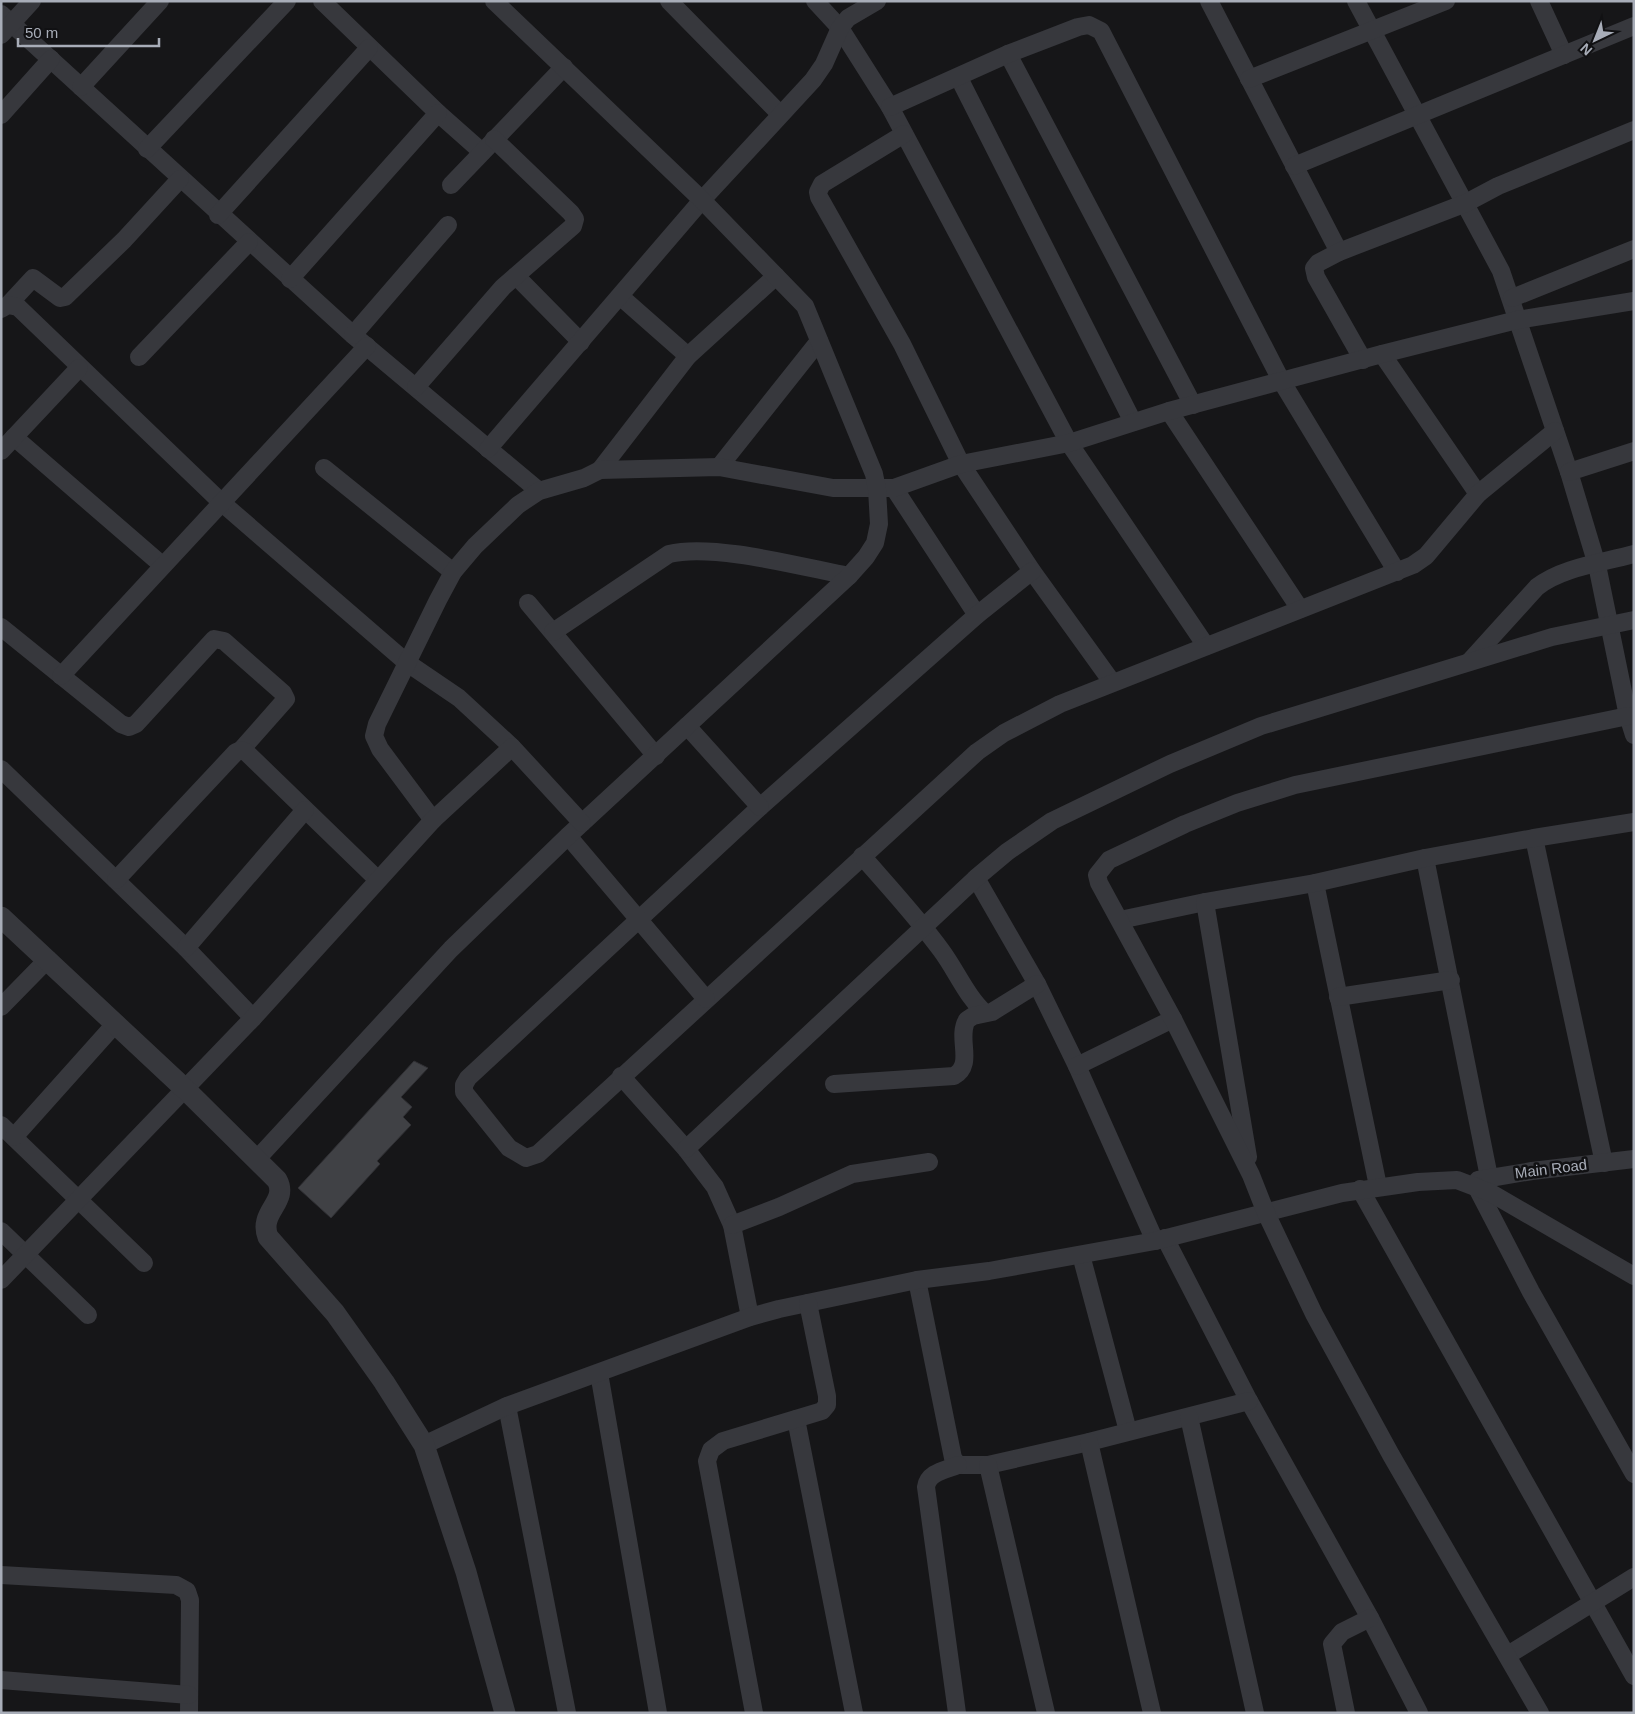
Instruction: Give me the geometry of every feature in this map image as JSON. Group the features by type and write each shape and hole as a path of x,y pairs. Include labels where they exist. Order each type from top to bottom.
{"street":[{"path":"32,1 5,24 51,59 218,215 360,341 538,491"},
{"path":"81,87 160,1"},
{"path":"147,150 287,1"},
{"path":"322,1 438,113 488,145 572,213 575,219 573,226 503,287 416,388"},
{"path":"494,1 702,200 805,306 874,474 977,615"},
{"path":"669,1 780,114"},
{"path":"815,1 832,8 840,28 890,107 1069,443 1206,646"},
{"path":"488,449 702,200 824,64 840,28 848,18 877,1"},
{"path":"1209,1 1339,252"},
{"path":"1356,1 1466,203 1501,271 1512,298 1517,320 1569,472 1597,564 1628,716 1634,734"},
{"path":"1249,79 1446,1"},
{"path":"1539,1 1564,55"},
{"path":"890,107 959,78 1008,54 1084,25 1096,26 1101,31 1282,382 1397,572"},
{"path":"1294,166 1634,26"},
{"path":"218,215 370,48"},
{"path":"1008,54 1194,405"},
{"path":"1,115 51,59"},
{"path":"451,185 564,67"},
{"path":"959,78 1133,422"},
{"path":"290,279 438,113"},
{"path":"1363,360 1314,272 1318,263 1339,252 1466,203 1498,186 1634,130"},
{"path":"904,134 822,184 818,192 902,344 961,464 1032,571 1112,682"},
{"path":"4,307 33,278 60,298 65,297 180,179"},
{"path":"61,676 222,502 360,341 448,225"},
{"path":"139,357 249,242"},
{"path":"1512,298 1634,249"},
{"path":"516,276 581,342"},
{"path":"600,470 688,356 776,276"},
{"path":"621,296 688,356"},
{"path":"433,820 380,749 374,736 377,724 406,662 453,572 499,522 538,491 584,478 600,470 719,467 833,488 885,488 961,464 1069,443 1169,411 1517,320 1634,301"},
{"path":"4,307 18,308 222,502 406,662 459,698 512,747 582,823"},
{"path":"719,467 819,340"},
{"path":"1382,354 1478,494"},
{"path":"1,451 80,368"},
{"path":"1169,411 1300,609"},
{"path":"1032,571 977,615 760,807 480,1066 464,1085 464,1092 509,1148 526,1158 538,1154 977,752 1004,733 1029,718 1112,682 1413,565 1426,556 1478,494 1555,431"},
{"path":"14,437 162,565"},
{"path":"1569,472 1634,451"},
{"path":"324,468 453,572"},
{"path":"257,1158 451,949 568,836 849,576 866,557 875,543 885,488"},
{"path":"553,632 669,554 685,550 738,555 849,576"},
{"path":"1468,662 1541,584 1559,575 1634,554"},
{"path":"528,603 656,756"},
{"path":"686,1149 976,878 1007,852 1052,821 1170,764 1261,726 1552,637 1634,620"},
{"path":"1,627 121,724 129,727 136,724 214,639 218,638 224,641 283,693 286,699 241,750 236,752 116,880"},
{"path":"1540,1713 1391,1455 1318,1322 1266,1213 1251,1175 1172,1019 1099,883 1097,875 1109,860 1185,824 1237,803 1295,785 1628,716"},
{"path":"687,726 760,807"},
{"path":"1,1280 80,1200 252,1018 377,879 433,820 512,747"},
{"path":"241,750 246,752 377,879"},
{"path":"1,769 186,948 252,1018"},
{"path":"186,948 305,810"},
{"path":"1120,920 1205,902 1315,883 1425,858 1634,822"},
{"path":"568,836 706,999"},
{"path":"1534,838 1604,1162"},
{"path":"862,856 923,926 985,1013"},
{"path":"1425,858 1451,980 1478,1182 1530,1292 1634,1474"},
{"path":"976,878 1037,984 1160,1240 1370,1618 1419,1713"},
{"path":"1315,883 1378,1186"},
{"path":"1205,902 1251,1175"},
{"path":"1,917 116,1023 257,1158 281,1187 281,1194 267,1218 264,1228 268,1237 345,1327 384,1382 424,1445 466,1572 505,1713"},
{"path":"1,1007 48,959"},
{"path":"1338,997 1451,980"},
{"path":"834,1084 954,1076 962,1071 964,1064 964,1024 973,1016 992,1012 1037,984"},
{"path":"1076,1066 1172,1019"},
{"path":"14,1138 116,1023"},
{"path":"621,1076 686,1149 716,1187 732,1225 750,1317"},
{"path":"1,1125 144,1263"},
{"name":"Main Road","path":"1478,1182 1634,1159"},
{"path":"732,1225 779,1207 852,1174 929,1162"},
{"path":"424,1445 507,1406 750,1317 917,1280 1081,1255 1160,1240 1378,1186 1458,1180 1478,1182 1634,1276"},
{"path":"1360,1189 1634,1676"},
{"path":"1,1231 88,1315"},
{"path":"1081,1255 1128,1430"},
{"path":"917,1280 953,1458 958,1465"},
{"path":"754,1713 707,1462 711,1450 723,1441 822,1412 827,1405 828,1396 808,1303"},
{"path":"599,1373 658,1713"},
{"path":"958,1713 926,1487 927,1480 932,1475 958,1465 988,1464 1089,1442 1128,1430 1189,1417 1249,1401"},
{"path":"507,1406 567,1713"},
{"path":"1189,1417 1255,1713"},
{"path":"796,1419 854,1713"},
{"path":"1089,1442 1152,1713"},
{"path":"988,1464 1046,1713"},
{"path":"1,1575 176,1585 187,1591 190,1600 189,1713"},
{"path":"1508,1655 1634,1577"},
{"path":"1346,1713 1332,1644 1342,1632 1370,1618"},
{"path":"1,1680 189,1695"}],"building":[{"path":"414,1061 428,1068 401,1097 412,1107 403,1117 411,1125 377,1161 380,1164 331,1218 298,1188"}]}
